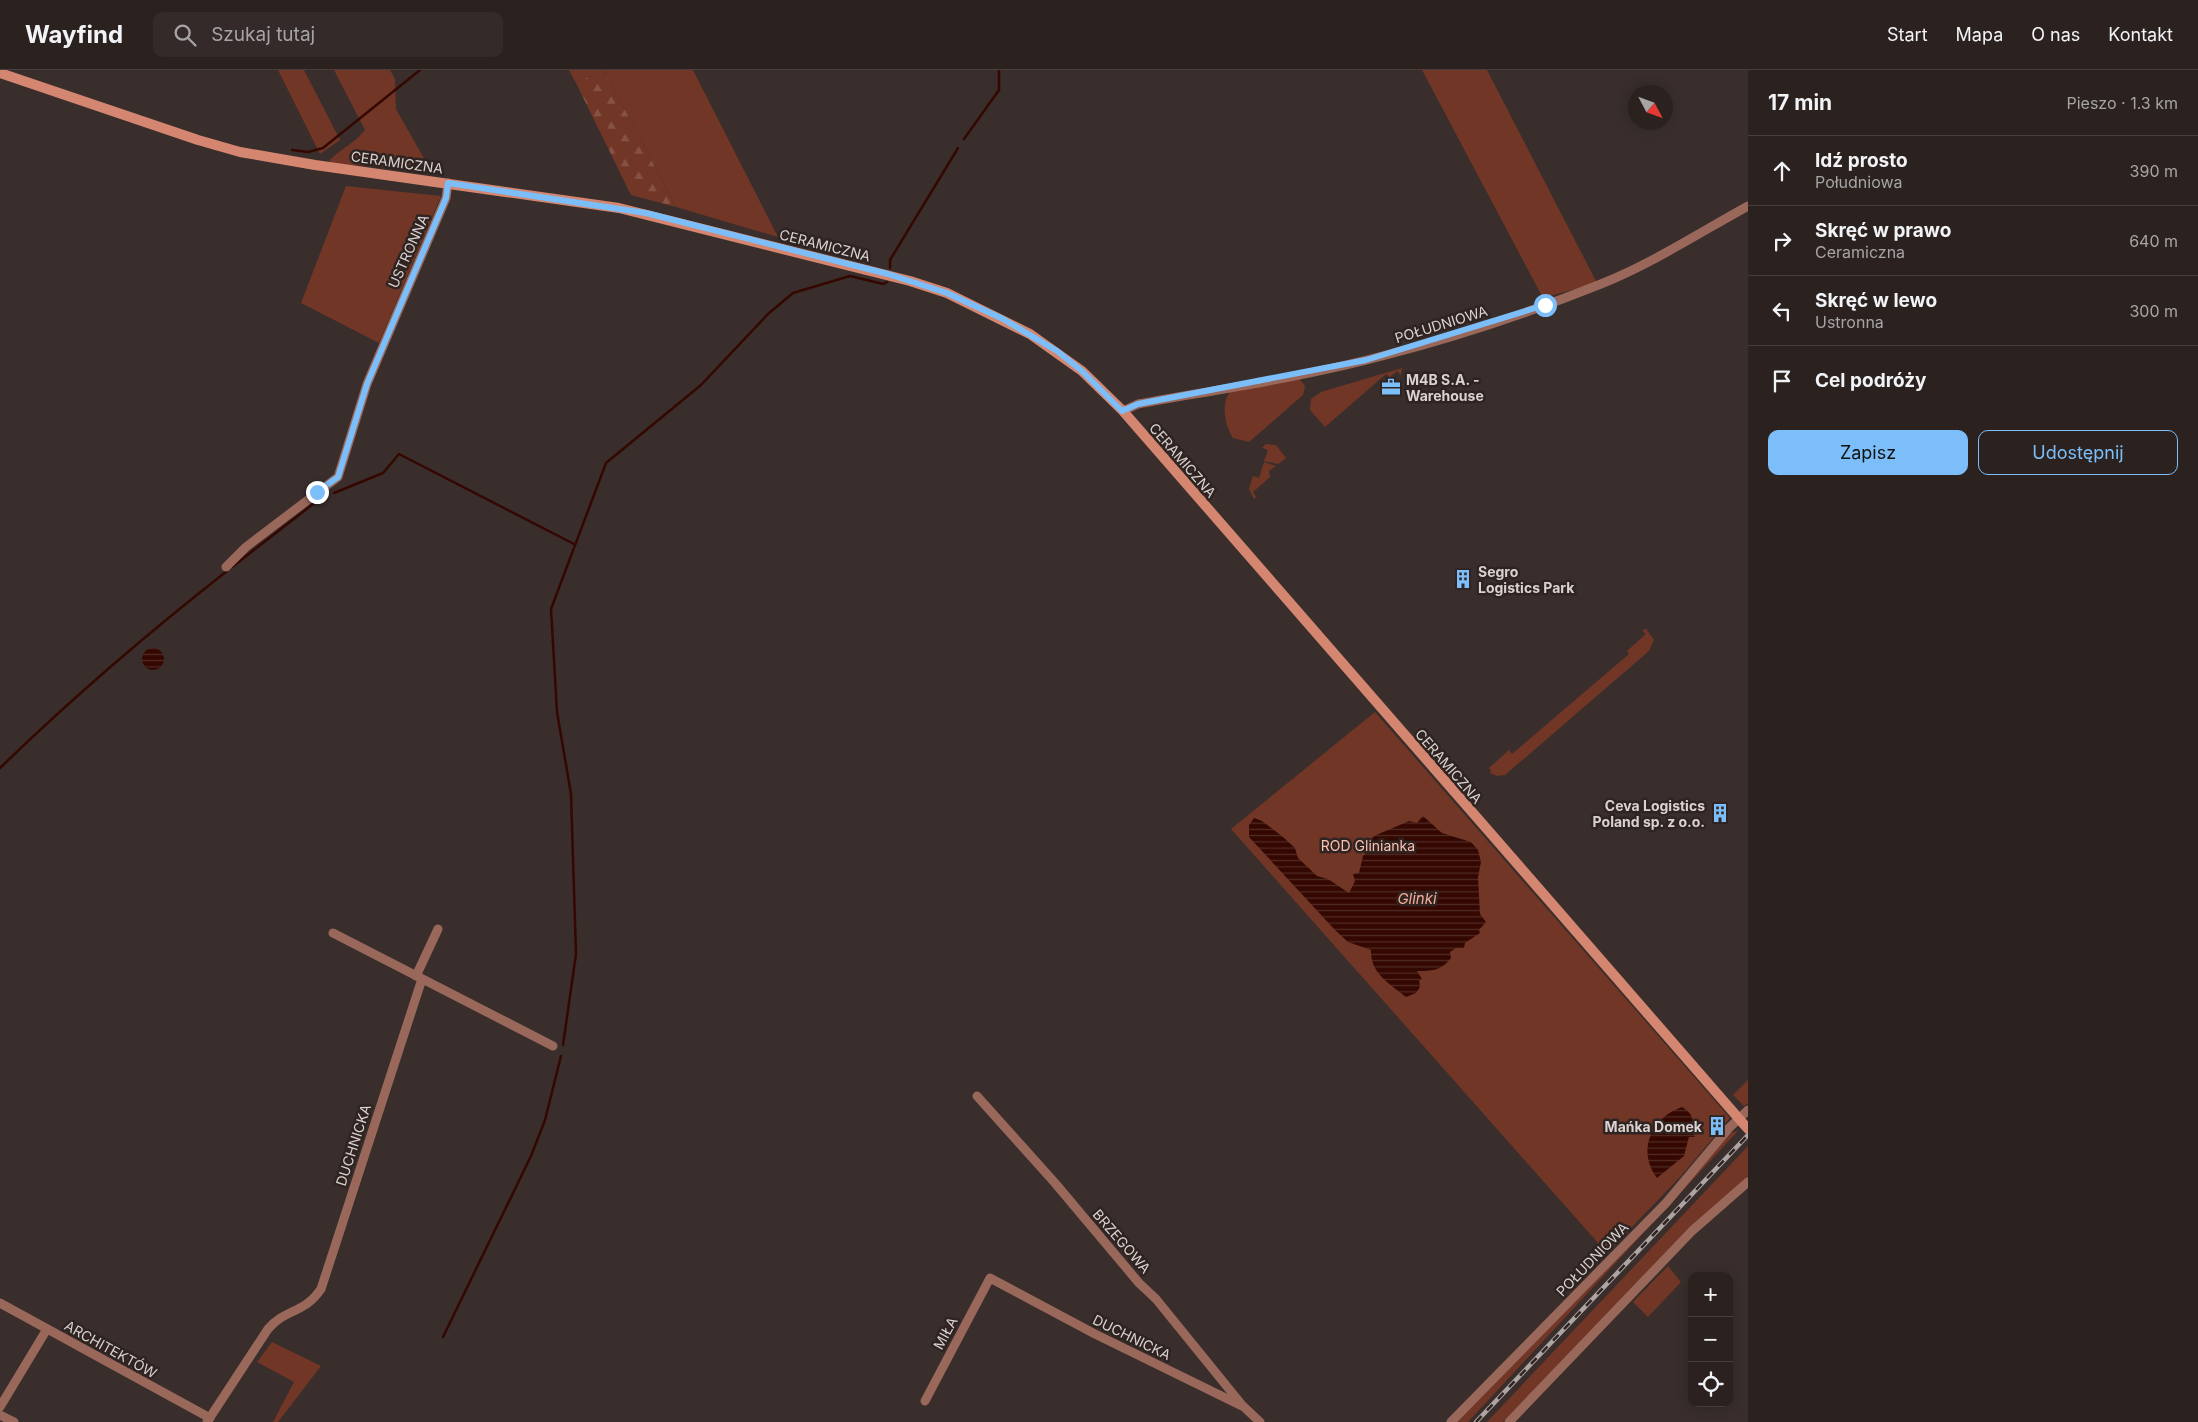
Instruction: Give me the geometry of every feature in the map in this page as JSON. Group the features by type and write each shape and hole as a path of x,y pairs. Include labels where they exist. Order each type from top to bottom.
{"main road":[{"name":"CERAMICZNA","path":"0,73 198,140 240,152 315,165 646,213 888,274 947,293 1003,319 1057,351 1082,371 1122,411 1748,1129"}],"street":[{"name":"USTRONNA","path":"226,567 246,547 338,477 367,384 446,198 448,183"},
{"name":"POŁUDNIOWA","path":"1122,411 1138,404 1373,359 1507,318 1611,279 1674,250 1748,206"},
{"name":"DUCHNICKA","path":"208,1420 274,1322 312,1302 321,1289 419,978 438,929"},
{"path":"333,933 553,1046"},
{"name":"BRZEGOWA","path":"977,1096 1055,1183 1134,1277 1156,1299 1244,1407"},
{"name":"POŁUDNIOWA","path":"1451,1422 1666,1203 1748,1110"},
{"path":"1508,1422 1673,1250 1748,1182"},
{"name":"DUCHNICKA","path":"990,1278 1095,1334 1244,1407 1260,1422"},
{"name":"MIŁA","path":"925,1401 990,1278"},
{"name":"ARCHITEKTÓW","path":"0,1303 208,1420"},
{"path":"0,1407 47,1328"},
{"path":"0,1415 14,1422"}],"green space":[{"path":"278,70 304,70 340,140 320,154"},
{"path":"334,70 390,70 395,79 396,109 430,169 332,164 329,161 357,139 365,130"},
{"path":"569,70 602,70 576,83"},
{"path":"604,70 693,70 778,237 676,207"},
{"path":"604,70 676,207 631,195 576,83"},
{"path":"1422,70 1487,70 1597,283 1543,298"},
{"path":"346,186 441,196 379,343 301,303"},
{"path":"1402,368 1401,375 1397,371 1390,377 1386,374 1325,427 1310,410 1311,399 1321,392"},
{"path":"1298,377 1305,386 1303,395 1249,442 1233,438 1225,414 1226,401 1231,391"},
{"path":"1266,444 1276,445 1286,458 1278,464 1264,461 1268,450 1262,448"},
{"path":"1264,462 1276,466 1269,471 1270,477 1253,492 1256,497 1254,499 1249,489 1253,476 1259,478"},
{"path":"1646,629 1654,640 1649,651 1505,775 1497,776 1490,773 1489,768 1509,750 1512,754 1629,654 1627,651 1646,634 1642,630"},
{"name":"ROD Glinianka","path":"1375,712 1730,1118 1681,1176 1607,1253 1231,829"},
{"path":"1748,1080 1748,1103 1744,1106 1733,1095"},
{"path":"1738,1131 1468,1422 1456,1422 1660,1214 1731,1133"},
{"path":"1748,1146 1748,1178 1676,1242 1503,1422 1487,1422"},
{"path":"1668,1266 1681,1282 1648,1317 1633,1302"},
{"path":"272,1342 321,1366 278,1422 273,1422 294,1382 257,1362"}],"water":[{"path":"149,648 157,648 164,655 164,663 157,670 149,670 142,663 142,655"},
{"name":"Glinki","path":"1423,816 1442,833 1471,842 1478,850 1481,862 1478,877 1480,914 1486,922 1479,930 1480,933 1465,943 1464,948 1456,948 1450,952 1451,958 1444,966 1432,970 1417,971 1422,979 1419,981 1420,987 1416,993 1406,997 1382,978 1374,966 1371,950 1348,942 1335,930 1249,837 1249,825 1254,818 1262,821 1295,848 1298,858 1317,876 1328,879 1349,893 1355,881 1353,874 1359,873 1363,856 1370,848 1368,843 1374,836 1409,821 1417,823"},
{"path":"1682,1107 1692,1117 1691,1130 1695,1137 1689,1137 1684,1156 1657,1178 1648,1156 1650,1136 1662,1118"}],"waterway":[{"path":"292,150 308,152 323,148 420,70"},
{"path":"964,139 999,90 999,70"},
{"path":"890,268 890,260 958,148"},
{"path":"563,1045 576,954 571,794 557,712 551,609 606,463 701,385 768,314 793,293 850,276 883,284 887,282"},
{"path":"334,493 383,473 399,454 574,544"},
{"path":"232,567 317,501"},
{"path":"0,768 111,666 227,571"},
{"path":"443,1337 531,1156 545,1120 561,1056"}],"railway":[{"path":"1476,1422 1748,1135"}],"place":[{"name":"M4B S.A. - Warehouse","path":"1391,387"},
{"name":"Segro Logistics Park","path":"1463,579"},
{"name":"Ceva Logistics Poland sp. z o.o.","path":"1720,813"},
{"name":"Mańka Domek","path":"1717,1126"}],"route":[{"path":"317,492 338,477 356,414 367,384 446,198 448,183 646,213 888,274 947,293 1003,319 1057,351 1105,392 1122,411 1138,404 1218,390 1387,355 1545,305"}]}
